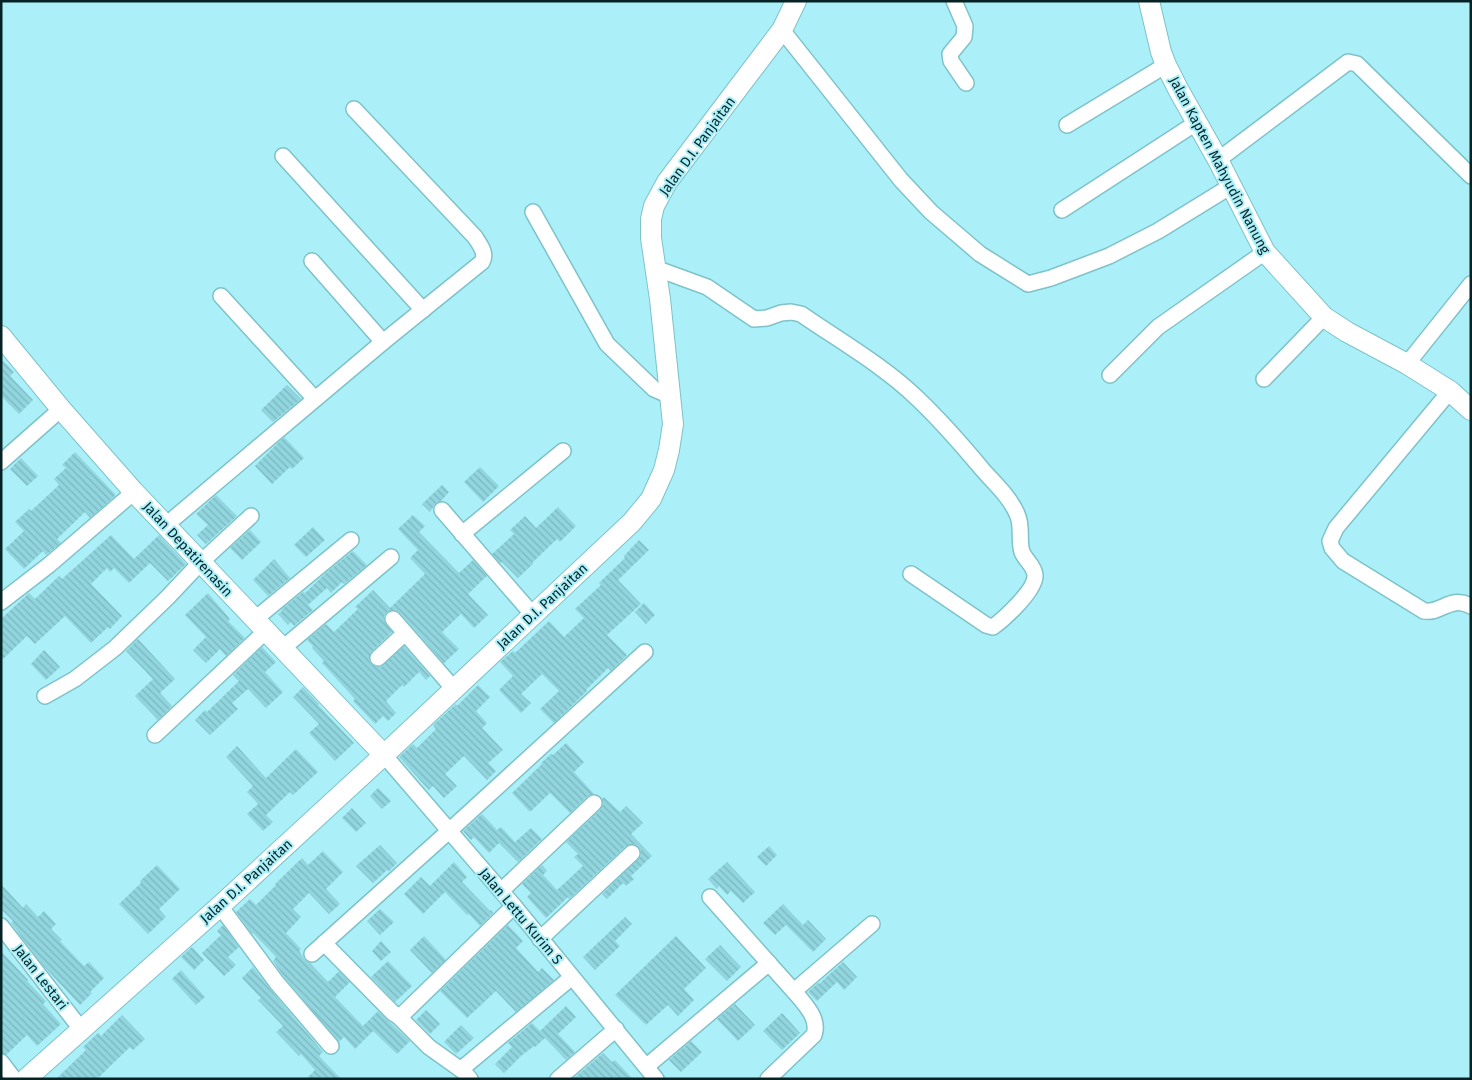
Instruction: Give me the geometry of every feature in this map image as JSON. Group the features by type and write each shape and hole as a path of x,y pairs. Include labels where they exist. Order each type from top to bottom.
{"main road":[{"name":"Jalan D.I. Panjaitan","path":"26,1079 220,906 384,755 632,522 651,499 664,470 672,424 660,299 651,238 651,220 654,206 667,182 782,30 796,1"},
{"name":"Jalan Kapten Mahyudin Nanung","path":"1149,1 1161,52 1166,64 1265,252 1324,317 1407,364 1450,391 1471,410"},
{"name":"Jalan Depatirenasin","path":"1,336 61,409 134,492 384,755"}],"street":[{"path":"960,3 965,26 964,37 950,54 951,61 966,83"},
{"path":"782,30 901,180 931,212 980,254 1028,284 1051,278 1108,256 1158,231 1231,186"},
{"path":"1218,160 1348,62 1352,62 1358,64 1471,176"},
{"path":"1067,125 1166,64"},
{"path":"166,525 383,342 482,262 485,257 483,248 475,237 354,109"},
{"path":"1062,210 1196,123"},
{"path":"283,156 423,310"},
{"path":"533,212 607,344 654,389 670,396"},
{"path":"1110,375 1158,327 1265,252"},
{"path":"312,261 383,342"},
{"path":"655,268 707,287 754,319 766,318 781,313 801,314 885,371 917,398 954,436 1012,505 1021,524 1022,552 1032,565 1035,575 1027,592 1004,619 993,627 986,625 911,574"},
{"path":"1407,364 1471,284"},
{"path":"221,296 315,399"},
{"path":"1264,379 1324,317"},
{"path":"1450,391 1336,528 1330,541 1332,548 1342,561 1424,610 1431,612 1446,604 1458,602 1471,606"},
{"path":"1,462 61,409"},
{"path":"462,534 563,451"},
{"path":"1,602 50,565 134,492"},
{"path":"442,510 533,615"},
{"path":"45,696 75,679 115,648 167,598 200,562 251,516"},
{"path":"155,735 260,625 351,540"},
{"path":"284,648 390,557"},
{"path":"393,619 454,689"},
{"path":"378,658 405,632"},
{"path":"312,954 450,832 645,652"},
{"name":"Jalan Lettu Kurim S","path":"384,755 514,906 656,1079"},
{"path":"501,891 594,803"},
{"path":"540,939 632,853"},
{"path":"710,897 810,1010 815,1023 814,1035 768,1079"},
{"path":"220,906 277,983 331,1046"},
{"path":"398,1016 404,1013 514,906"},
{"path":"794,991 872,924"},
{"name":"Jalan Lestari","path":"1,926 81,1028"},
{"path":"324,943 392,1014 398,1016 430,1046 467,1075"},
{"path":"647,1066 769,962"},
{"path":"467,1075 465,1066 572,977"},
{"path":"558,1079 616,1029"},
{"path":"1,1062 14,1079"}],"building":[{"path":"1,359 14,372 10,376 33,400 19,414 1,396"},
{"path":"287,385 301,399 273,422 261,410"},
{"path":"284,437 304,458 292,469 290,467 272,484 255,466"},
{"path":"75,452 115,496 90,518 85,512 57,539 61,543 46,555 43,551 24,569 5,549 24,531 15,522 29,509 31,511 59,485 54,479 66,468 62,465"},
{"path":"21,458 38,476 27,486 10,469"},
{"path":"480,467 499,486 483,502 464,482"},
{"path":"442,485 449,492 441,501 436,503 430,512 422,504"},
{"path":"216,495 237,516 206,544 197,535 208,525 196,514"},
{"path":"558,507 576,526 560,542 557,539 518,578 492,554 514,534 510,530 525,516 536,528"},
{"path":"413,515 425,526 419,532 459,573 473,560 487,576 468,594 488,615 474,628 461,614 442,632 459,649 444,663 400,613 392,610 387,612 384,616 384,621 392,632 371,652 369,660 371,664 381,667 404,646 430,676 426,680 419,672 404,687 402,685 386,701 396,713 388,721 383,716 375,724 353,701 355,699 322,663 324,661 307,640 326,624 334,632 358,609 355,607 373,590 390,608 425,574 410,558 418,550 398,529"},
{"path":"313,527 325,540 306,557 294,545"},
{"path":"250,530 261,542 242,560 230,548"},
{"path":"111,535 134,559 159,535 186,564 168,581 150,563 129,583 114,568 110,572 107,568 91,584 122,616 110,629 108,627 91,643 65,616 35,644 27,636 1,661 1,619 29,593 35,599 59,576 62,579"},
{"path":"639,540 649,550 618,580 641,604 607,635 627,655 611,671 608,668 554,723 540,709 559,691 542,674 521,694 531,703 521,713 499,690 513,676 500,662 513,651 515,653 549,621 564,637 584,618 575,609 601,585 599,583 625,558 624,556"},
{"path":"353,551 367,565 344,584 342,582 331,593 327,588 308,605 313,610 294,626 291,622 288,625 278,614 281,610 303,592 305,593"},
{"path":"274,559 290,578 268,596 253,580"},
{"path":"208,593 230,619 228,621 245,638 226,656 220,649 206,663 193,650 206,637 185,615"},
{"path":"644,603 655,615 646,624 635,612"},
{"path":"138,639 175,679 160,693 172,706 158,720 135,696 153,679 126,651"},
{"path":"262,647 276,662 265,672 283,692 266,708 248,689 232,703 238,709 210,735 195,720 205,710 207,712 239,681 233,675"},
{"path":"44,650 60,667 46,680 31,664"},
{"path":"478,685 490,697 476,711 487,723 482,728 503,750 488,763 496,771 487,780 464,756 445,774 457,786 444,798 433,786 429,790 399,757 413,744 417,748 436,729 433,725 456,704 457,706"},
{"path":"303,687 354,743 335,761 309,733 319,724 293,697"},
{"path":"566,743 584,762 574,772 594,794 588,796 570,813 550,793 530,812 512,793 541,763"},
{"path":"237,746 266,778 296,749 318,772 293,795 290,792 266,815 273,822 263,831 247,814 258,804 247,792 253,786 226,757"},
{"path":"378,788 391,801 382,809 370,796"},
{"path":"604,797 620,812 626,806 643,823 631,834 652,856 631,876 634,879 626,886 623,883 607,899 602,894 641,856 641,850 638,846 634,844 626,846 546,918 527,897 531,893 522,884 542,865 547,871 543,875 557,890 583,866 574,857 578,854 566,842 600,810"},
{"path":"352,808 366,823 356,832 342,818"},
{"path":"482,814 497,830 501,827 515,842 531,828 542,839 518,862 499,843 489,853 474,837 471,840 463,831"},
{"path":"380,845 397,863 373,883 356,866"},
{"path":"769,846 777,855 766,866 757,857"},
{"path":"323,851 343,872 326,889 340,904 329,914 309,893 293,909 301,917 286,933 301,949 299,951 305,960 328,982 339,971 350,982 335,997 363,1026 378,1011 410,1041 397,1054 373,1031 355,1049 344,1037 339,1042 284,977 273,961 276,957 252,934 236,912 250,899 256,905 302,858 308,865"},
{"path":"454,862 467,877 462,882 493,913 480,926 445,892 423,914 404,894 421,877 430,886"},
{"path":"727,862 755,892 743,903 731,891 727,895 719,886 717,889 708,879"},
{"path":"157,865 180,889 159,909 166,917 148,934 119,904"},
{"path":"1,884 23,908 26,904 38,917 44,911 56,924 51,929 62,940 60,941 84,966 89,962 104,978 80,1005 40,962 11,923 13,921 1,909"},
{"path":"783,904 803,925 808,920 826,939 813,952 786,925 775,935 763,923"},
{"path":"380,909 394,922 380,935 367,921"},
{"path":"625,917 632,924 615,941 620,946 595,970 583,957"},
{"path":"223,925 239,947 228,957 236,965 224,976 202,953 221,935 217,931"},
{"path":"508,925 523,941 516,948 538,972 542,968 554,980 516,1012 496,991 467,1018 440,991"},
{"path":"424,936 446,960 432,973 410,950"},
{"path":"676,936 706,968 684,989 694,1000 678,1016 668,1005 646,1025 615,995"},
{"path":"381,941 391,952 381,961 372,951"},
{"path":"720,945 741,967 727,981 705,959"},
{"path":"192,947 204,960 194,970 181,957"},
{"path":"1,951 46,1001 43,1004 61,1024 37,1046 27,1035 6,1055 1,1053"},
{"path":"388,961 412,986 395,1002 371,977"},
{"path":"843,962 857,977 844,990 837,982 817,1001 808,992"},
{"path":"253,967 323,1052 319,1056 341,1079 306,1079 315,1070 301,1054 299,1056 276,1032 283,1026 258,1000 261,998 242,978"},
{"path":"181,970 205,997 196,1005 172,979"},
{"path":"735,1004 755,1025 738,1041 717,1019"},
{"path":"566,1006 576,1017 558,1034 575,1052 566,1060 545,1038 521,1056 504,1073 495,1064 512,1047 508,1043 532,1023 540,1031"},
{"path":"426,1010 440,1024 430,1034 416,1020"},
{"path":"782,1013 800,1033 782,1050 763,1031"},
{"path":"122,1015 145,1039 133,1050 130,1047 97,1079 56,1079 86,1050 83,1047 98,1033 101,1036"},
{"path":"461,1025 474,1038 456,1054 444,1042"},
{"path":"691,1041 702,1052 681,1072 669,1060"},
{"path":"603,1053 612,1062 615,1060 633,1079 573,1079"}]}
